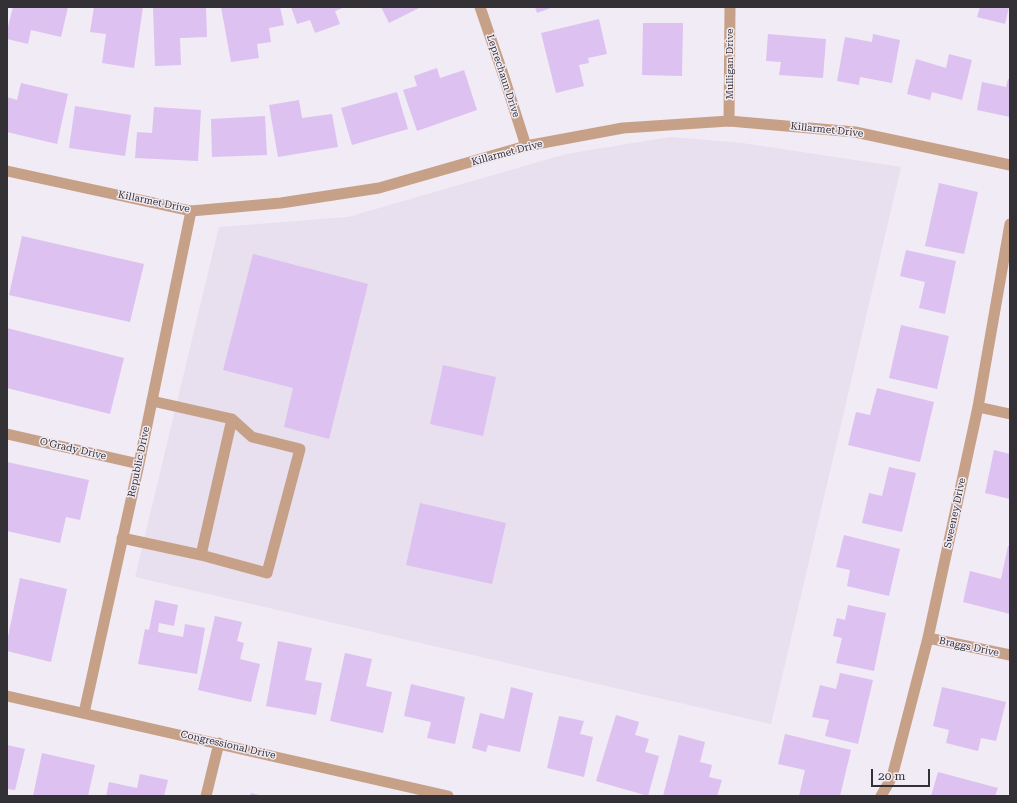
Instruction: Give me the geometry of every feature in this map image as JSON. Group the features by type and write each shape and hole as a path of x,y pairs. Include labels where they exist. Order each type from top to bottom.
{"street":[{"name":"Leprechaun Drive","path":"480,7 526,146"},
{"name":"Mulligan Drive","path":"730,7 730,121"},
{"name":"Killarmet Drive","path":"7,171 191,211 281,203 380,188 526,146 623,128 730,121 855,132 1010,165"},
{"name":"Republic Drive","path":"84,713 139,464 191,211"},
{"name":"Sweeney Drive","path":"881,796 892,778 928,638 978,407 1010,224"},
{"path":"122,538 201,555 267,573 300,449 252,437 232,419 152,401"},
{"path":"978,407 1010,414"},
{"path":"201,555 232,419"},
{"name":"O'Grady Drive","path":"7,434 139,464"},
{"name":"Braggs Drive","path":"928,638 1010,655"},
{"name":"Congressional Drive","path":"7,696 448,796"},
{"path":"206,796 219,743"}],"shaded area":[{"path":"670,137 742,143 901,167 771,724 135,577 219,227 348,217 566,154"}],"building":[{"path":"13,7 68,7 61,37 31,30 28,44 7,39 7,31"},
{"path":"94,7 143,7 134,68 102,63 106,34 90,32"},
{"path":"153,7 206,7 207,37 180,38 181,65 155,66"},
{"path":"221,7 280,7 284,25 269,28 271,42 257,44 259,58 231,62"},
{"path":"291,7 345,7 335,11 340,24 315,33 310,20 297,24"},
{"path":"381,7 421,7 389,23"},
{"path":"535,7 553,7 537,13"},
{"path":"980,7 1009,7 1005,24 977,17"},
{"path":"599,19 607,54 588,58 589,63 579,65 584,86 556,93 541,33"},
{"path":"643,23 683,23 682,76 642,75"},
{"path":"768,34 826,39 823,78 779,75 781,62 766,61"},
{"path":"873,34 900,40 892,83 860,77 859,85 837,81 845,37 872,42"},
{"path":"949,54 972,60 962,100 932,92 930,100 907,94 916,59 946,68"},
{"path":"437,68 440,78 464,70 477,110 417,131 403,90 417,86 414,76"},
{"path":"1008,79 1010,79 1010,117 977,110 982,82 1006,87"},
{"path":"21,83 68,94 57,144 7,132 7,97 17,100"},
{"path":"397,92 408,129 352,145 341,108"},
{"path":"299,100 302,118 332,114 338,147 278,157 269,105"},
{"path":"75,106 131,115 125,156 69,148"},
{"path":"154,107 201,110 198,161 135,158 137,132 152,133"},
{"path":"265,116 267,155 212,157 211,119"},
{"path":"939,183 978,192 964,254 925,246"},
{"path":"22,236 144,264 130,322 9,295"},
{"path":"906,250 956,261 945,314 919,308 925,282 900,276"},
{"path":"253,254 368,284 329,439 284,427 293,388 223,370"},
{"path":"901,325 949,336 937,389 889,378"},
{"path":"7,328 124,358 110,414 7,388"},
{"path":"443,365 496,377 483,436 430,424"},
{"path":"877,388 934,402 920,462 848,445 856,412 870,415"},
{"path":"994,450 1010,454 1010,499 985,493"},
{"path":"7,462 89,480 80,520 66,517 60,543 7,531"},
{"path":"889,467 916,473 902,532 862,523 869,493 882,496"},
{"path":"420,503 506,523 492,584 406,565"},
{"path":"844,535 900,549 889,596 847,586 850,570 836,567"},
{"path":"1008,546 1010,546 1010,614 963,602 970,571 1001,579"},
{"path":"20,578 67,589 51,662 7,651 7,642"},
{"path":"155,600 178,605 174,626 159,623 158,632 183,637 185,624 205,628 197,674 138,664 145,629 149,630"},
{"path":"848,605 886,613 874,671 836,663 842,638 833,636 837,618 845,620"},
{"path":"215,616 242,622 237,641 244,643 240,659 260,664 251,702 198,690"},
{"path":"278,641 312,648 305,680 322,683 316,715 266,706"},
{"path":"345,653 372,659 366,686 392,692 383,733 330,721"},
{"path":"840,673 873,680 858,744 825,736 829,720 812,717 820,685 836,689"},
{"path":"411,684 465,697 455,744 427,738 431,722 404,716"},
{"path":"511,687 533,693 520,752 488,745 486,752 472,748 480,713 504,719"},
{"path":"942,687 1006,702 996,741 981,738 978,751 946,743 949,730 933,726"},
{"path":"616,715 639,722 635,735 649,739 645,752 659,756 648,796 596,781"},
{"path":"559,716 584,721 580,734 593,737 584,777 547,768"},
{"path":"785,734 851,750 840,796 799,796 805,770 778,764"},
{"path":"679,735 705,742 700,762 712,765 709,777 722,780 717,796 663,796"},
{"path":"7,745 25,749 15,790 7,789"},
{"path":"42,753 95,765 88,796 33,796"},
{"path":"938,772 998,788 995,796 931,796"},
{"path":"140,774 168,780 164,796 106,796 109,782 137,788"},
{"path":"251,793 259,795 259,796 250,796"}]}
